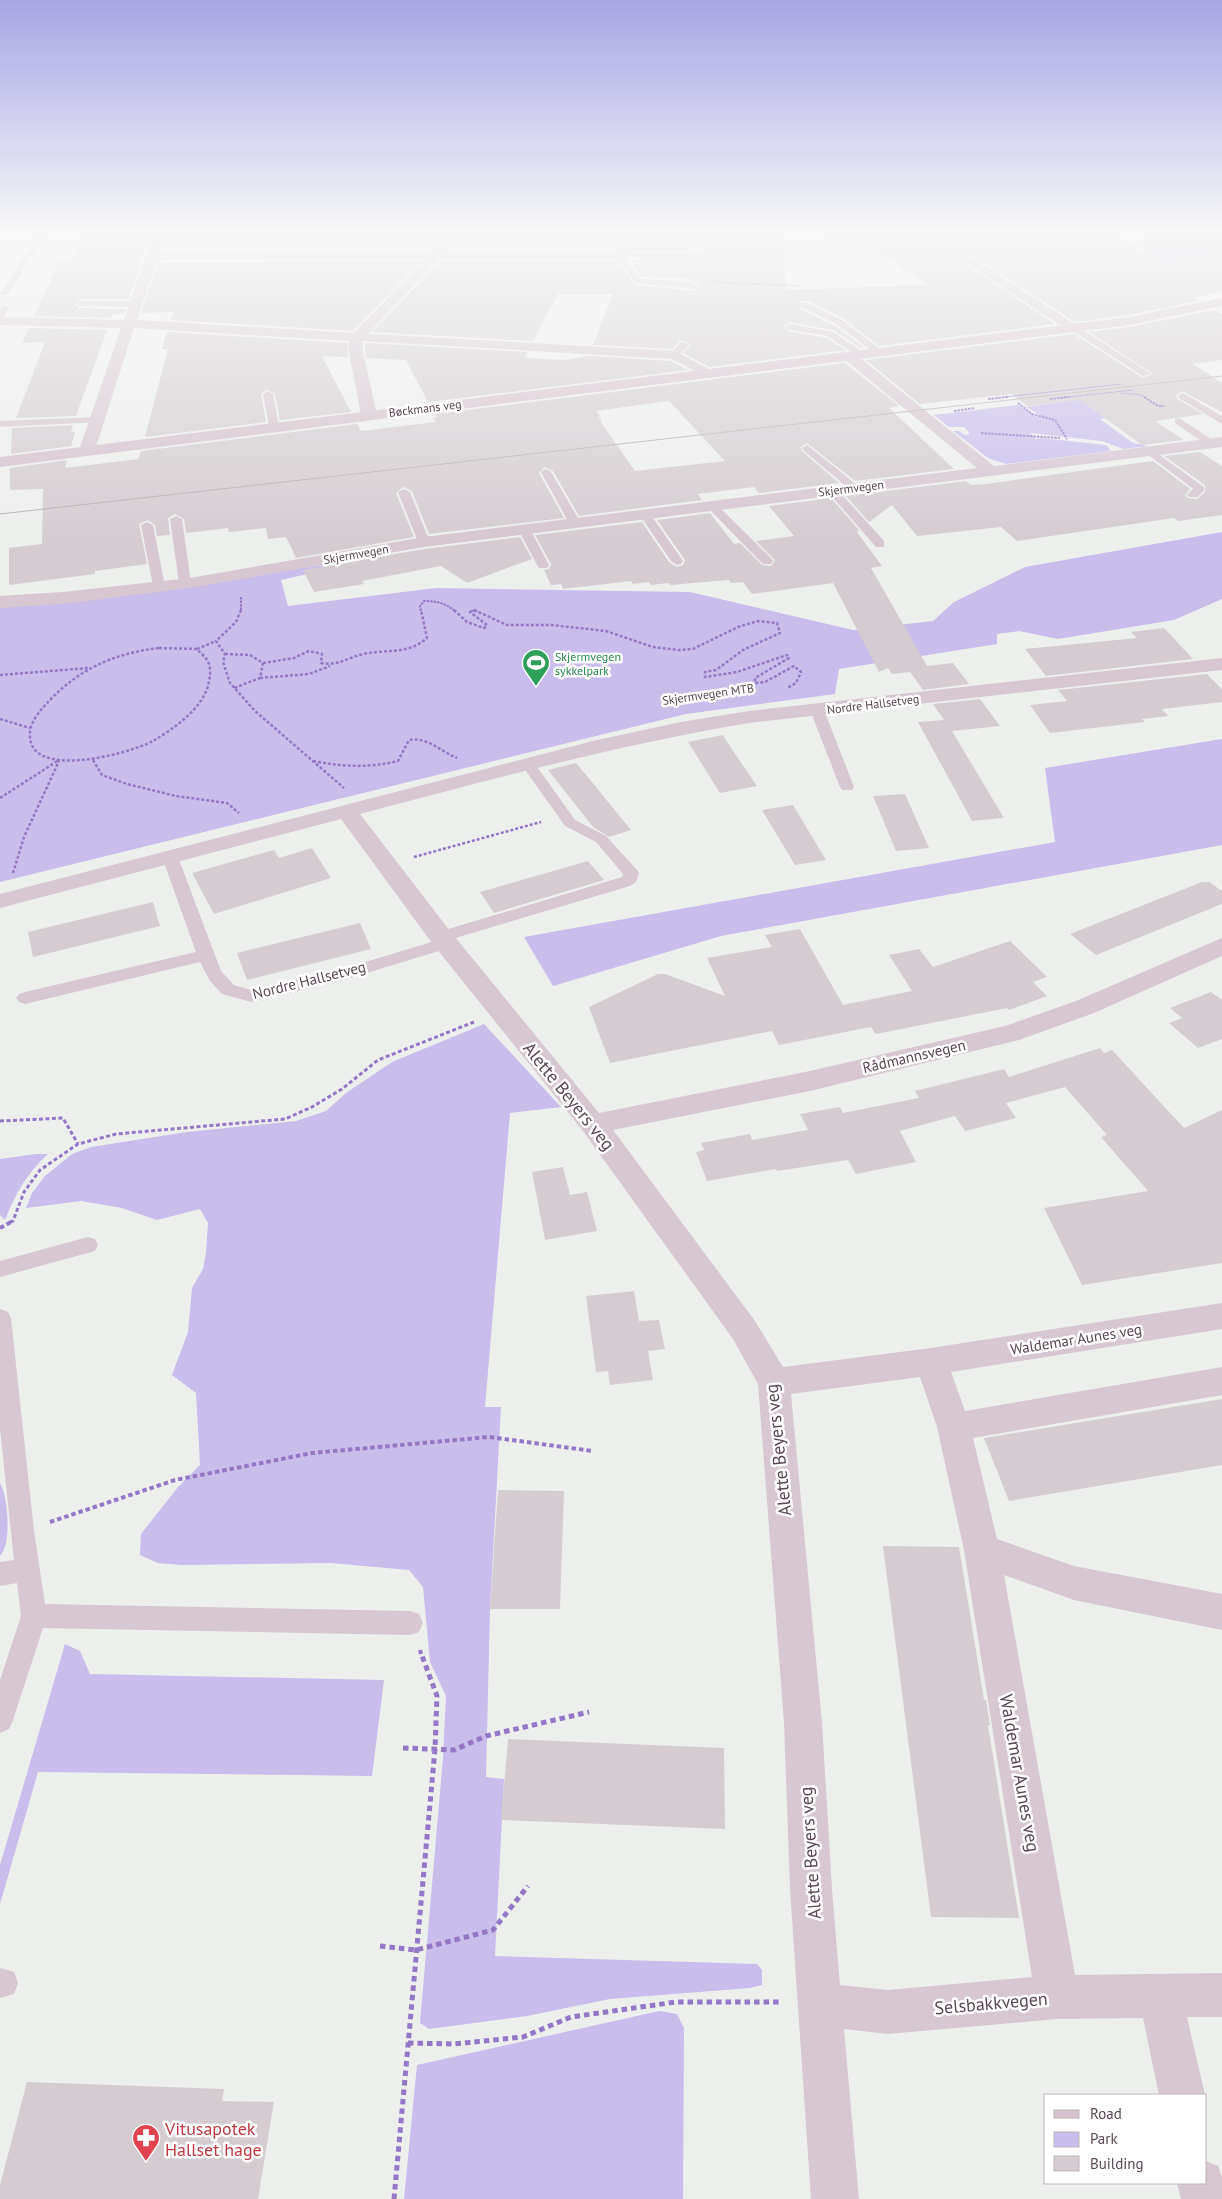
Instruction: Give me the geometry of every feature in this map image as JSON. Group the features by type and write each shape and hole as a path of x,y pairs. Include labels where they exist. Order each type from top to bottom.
{"main road":[{"name":"Bøckmans veg","path":"0,462 1045,332"}],"street":[{"path":"87,450 126,332"},
{"path":"262,332 680,350 709,373"},
{"path":"362,332 357,337 356,347 369,415"},
{"path":"855,355 989,470"},
{"name":"Skjermvegen","path":"0,602 63,598 185,583 424,542 1217,443"},
{"name":"Nordre Hallsetveg","path":"2,901 604,744 681,728 749,717 1222,664"},
{"name":"Alette Beyers veg","path":"356,808 387,865 443,940 593,1124 744,1330 774,1382 802,1723 812,1889 835,2199"},
{"name":"Rådmannsvegen","path":"593,1124 810,1081 1010,1034 1085,1007 1222,946"},
{"name":"Waldemar Aunes veg","path":"774,1382 931,1362 1222,1316"},
{"name":"Waldemar Aunes veg","path":"931,1362 954,1427 982,1550 1057,1997"},
{"path":"954,1427 1222,1381"},
{"path":"982,1550 1074,1583 1181,1602 1222,1612"},
{"name":"Selsbakkvegen","path":"821,2005 888,2012 1057,1997 1222,1995"},
{"path":"1160,1997 1182,2094"},
{"path":"1202,2184 1205,2199"}],"lane":[{"path":"816,332 830,334 855,355"},
{"path":"852,332 879,352"},
{"path":"1080,332 1146,374"},
{"path":"268,394 274,427"},
{"path":"1183,396 1222,421"},
{"path":"0,424 97,420"},
{"path":"1179,422 1217,443"},
{"path":"807,448 853,487"},
{"path":"1150,451 1200,488 1193,494"},
{"path":"546,472 575,523"},
{"path":"832,490 880,544"},
{"path":"404,492 424,542"},
{"path":"712,506 768,561"},
{"path":"645,514 677,561"},
{"path":"176,519 185,583"},
{"path":"147,525 159,586"},
{"path":"524,529 542,565"},
{"path":"817,710 847,786"},
{"name":"Nordre Hallsetveg","path":"170,857 212,971 221,987 237,995 251,996 341,974 624,883 630,879 631,873 601,839 570,823 528,764"},
{"path":"25,998 206,955"},
{"path":"0,1269 88,1245"},
{"path":"0,1318 7,1450 22,1531 34,1616 0,1720"},
{"path":"0,1574 28,1570"},
{"path":"34,1616 410,1623"}],"path":[{"path":"988,399 1123,384"},
{"path":"1050,399 1133,390"},
{"path":"1114,392 1141,395 1158,406 1175,408 1191,420 1179,422"},
{"path":"1018,403 1032,414 1055,420 1066,439"},
{"path":"978,433 1074,440"},
{"path":"197,649 208,662 211,675 206,693 188,716 152,741 93,760 59,760 40,753 31,742 30,728 44,704 63,686 89,668 120,655 172,646 197,649 216,641 239,619 244,606 241,595 251,585 276,568"},
{"name":"Skjermvegen MTB","path":"333,665 363,654 400,651 417,647 427,638 420,606 424,601 438,599 450,606 469,624 478,628 484,628 487,625 470,612 474,610 507,625 551,625 606,631 653,647 678,650 693,649 738,627 758,621 777,623 780,632 743,650 716,670 705,672 705,677 724,676 787,655 788,658 756,678 755,683 765,682 794,666 801,672 796,683 780,690"},
{"path":"216,641 225,654 223,662 230,683 234,688 255,711 313,761 356,808"},
{"path":"263,664 294,658 309,651 322,654 321,663 333,665"},
{"path":"225,654 241,653 258,658 263,664"},
{"path":"260,678 263,664"},
{"path":"234,688 260,678 309,674 333,665"},
{"path":"0,675 89,668"},
{"path":"0,719 30,728"},
{"path":"313,761 355,769 375,767 398,760 409,740 420,738 431,742 445,754 462,760"},
{"path":"0,798 59,760"},
{"path":"2,901 24,837 59,760"},
{"path":"93,760 102,775 127,784 176,796 226,803 261,833"},
{"path":"387,865 565,816"},
{"path":"0,1228 13,1221 24,1192 40,1170 78,1144 116,1134 285,1119 312,1107 342,1089 378,1060 500,1011"},
{"path":"0,1121 62,1118 78,1144"},
{"path":"22,1531 175,1480 312,1452 490,1437 593,1451"},
{"path":"394,2199 435,1749 437,1696 410,1623"},
{"path":"403,1748 454,1750 486,1736 588,1712"},
{"path":"380,1946 416,1950 493,1930 528,1886"},
{"path":"408,2042 454,2044 523,2037 571,2018 676,2002 768,2001 821,2005"}],"green space":[{"path":"1097,397 1110,417 1100,419 1133,443 1148,446 1123,449 1102,441 1030,433 1036,439 1106,445 1111,451 1006,464 988,458 953,431 959,431 965,435 970,434 964,427 949,427 934,415 1018,405 1037,417 1040,415 1026,407"},
{"path":"1222,532 1222,599 1174,620 1058,639 1019,631 997,634 997,644 839,669 835,694 686,714 0,882 0,607 324,565 316,572 281,580 288,606 436,588 690,592 853,630 933,621 954,602 1025,567"},
{"path":"1222,739 1222,845 721,936 553,986 524,937 1055,842 1045,768"},
{"path":"484,1024 561,1107 510,1113 485,1407 501,1407 490,1609 486,1777 504,1779 495,1956 757,1964 762,1970 762,1985 750,1988 610,1999 527,2016 429,2029 420,2023 443,1758 446,1696 430,1662 423,1587 409,1570 331,1563 182,1565 158,1563 140,1555 141,1534 178,1487 200,1465 196,1393 172,1375 188,1332 192,1288 203,1269 208,1223 200,1209 157,1220 122,1208 81,1201 26,1208 32,1193 45,1176 72,1154 91,1147 187,1132 296,1121 326,1111 346,1093 392,1062"},
{"path":"48,1154 22,1184 5,1220 0,1215 0,1159"},
{"path":"0,1483 5,1498 8,1520 6,1542 0,1556"},
{"path":"65,1644 80,1651 90,1674 384,1680 372,1776 38,1772 0,1904 0,1865"},
{"path":"659,2011 677,2014 684,2028 683,2199 404,2199 417,2065"}],"building":[{"path":"27,332 106,332 76,416 16,418 45,342 22,343"},
{"path":"167,332 347,343 348,357 322,356 351,412 280,420 275,394 267,389 261,394 266,422 145,437 168,349 162,349"},
{"path":"372,332 538,332 533,341"},
{"path":"598,332 790,332 826,338 846,350 709,367 683,353 691,344 681,340 673,349 593,345"},
{"path":"836,332 843,332 865,348 861,348"},
{"path":"861,332 994,332 879,346"},
{"path":"1089,332 1222,332 1222,360 1193,364 1222,383 1222,412 1182,391 1176,395 1177,399 1203,414 1155,421 1184,440 1142,445 1080,400 1027,406 1012,394 920,404 866,360 1074,334 1143,378 1153,374"},
{"path":"365,343 527,352 525,358 566,360 589,356 671,361 688,370 428,402 406,360 366,358"},
{"path":"845,363 899,406 889,408 954,469 855,481 807,443 800,447 802,451 839,483 759,493 754,487 698,494 702,500 579,516 553,471 545,467 539,473 564,518 429,534 412,491 403,487 396,493 414,537 296,558 286,537 268,539 266,528 229,532 228,528 186,533 184,519 175,514 168,518 170,535 157,536 155,525 148,520 139,524 147,564 95,571 95,574 9,585 9,548 42,544 43,489 10,490 10,468 67,460 65,468 138,459 141,451 357,424 361,431 436,422 433,418 437,418 435,414","holes":["669,401 725,461 635,471 600,421 602,421 596,411"]},
{"path":"73,425 71,432 75,432 71,446 11,454 12,428"},
{"path":"1200,452 1222,466 1222,515 1178,521 1174,518 1017,541 1001,527 917,536 892,505 869,522 846,496 966,481 971,485 986,484 1153,461 1190,489 1185,495 1188,498 1197,499 1205,492 1205,485 1164,456"},
{"path":"831,498 859,530 857,532 882,566 871,568 927,666 953,663 969,684 923,690 910,672 892,674 888,668 879,672 833,583 752,594 743,582 731,583 729,580 670,585 668,583 651,585 649,582 633,584 631,581 563,589 561,584 551,585 544,570 549,569 551,564 535,535 642,522 669,562 677,567 683,565 685,560 657,520 710,513 734,544 740,543 762,565 771,566 775,560 756,541 794,536 769,506"},
{"path":"520,537 532,559 467,583 441,566 362,581 364,584 314,592 303,570 424,549"},
{"path":"1164,628 1193,659 1046,676 1025,649 1137,638 1131,632"},
{"path":"1207,674 1222,689 1222,702 1162,709 1168,716 1142,719 1145,722 1050,733 1030,705 1067,701 1058,690"},
{"path":"980,699 1000,726 952,731 1004,818 972,821 918,722 944,720 933,704"},
{"path":"723,735 757,786 720,793 688,742"},
{"path":"576,763 631,830 609,837 593,827 548,770"},
{"path":"905,794 929,848 896,851 873,796"},
{"path":"793,805 826,860 795,865 762,810"},
{"path":"312,848 331,878 214,914 192,873 274,850 279,858"},
{"path":"588,861 604,880 494,913 480,892"},
{"path":"1202,882 1209,882 1222,891 1222,904 1096,955 1070,934"},
{"path":"153,902 160,926 33,957 28,932"},
{"path":"360,923 371,949 247,980 237,953"},
{"path":"800,929 843,1005 912,991 889,955 919,949 933,967 1010,941 1047,977 1033,982 1047,996 1009,1010 1007,1008 876,1034 871,1027 779,1045 772,1031 610,1063 589,1007 658,974 665,974 725,996 707,958 772,947 765,935"},
{"path":"1211,992 1222,1000 1222,1039 1198,1048 1169,1023 1182,1018 1170,1008"},
{"path":"1100,1048 1104,1053 1112,1050 1184,1128 1222,1110 1222,1263 1082,1285 1044,1208 1148,1191 1101,1137 1107,1135 1065,1087 1006,1103 1016,1118 965,1131 955,1116 900,1131 916,1162 856,1174 848,1160 777,1171 776,1169 707,1181 696,1152 704,1150 701,1143 750,1134 752,1140 808,1130 800,1114 840,1107 843,1113 919,1098 915,1091 1004,1069 1009,1077"},
{"path":"563,1167 570,1195 587,1192 597,1231 545,1240 532,1172"},
{"path":"634,1291 639,1321 659,1320 665,1349 648,1351 653,1380 610,1385 608,1371 596,1372 586,1296"},
{"path":"1222,1399 1222,1465 1009,1501 984,1438"},
{"path":"498,1490 564,1491 560,1609 490,1609"},
{"path":"883,1546 959,1547 984,1700 986,1700 990,1725 988,1725 1019,1918 931,1917"},
{"path":"508,1739 724,1748 725,1829 501,1820"},
{"path":"27,2082 224,2089 222,2101 274,2102 258,2199 0,2199 0,2185"}],"tram line":[{"path":"0,514 1222,376"}],"place":[{"name":"Skjermvegen sykkelpark","path":"536,687"},
{"name":"Vitusapotek Hallset hage","path":"146,2162"}]}
